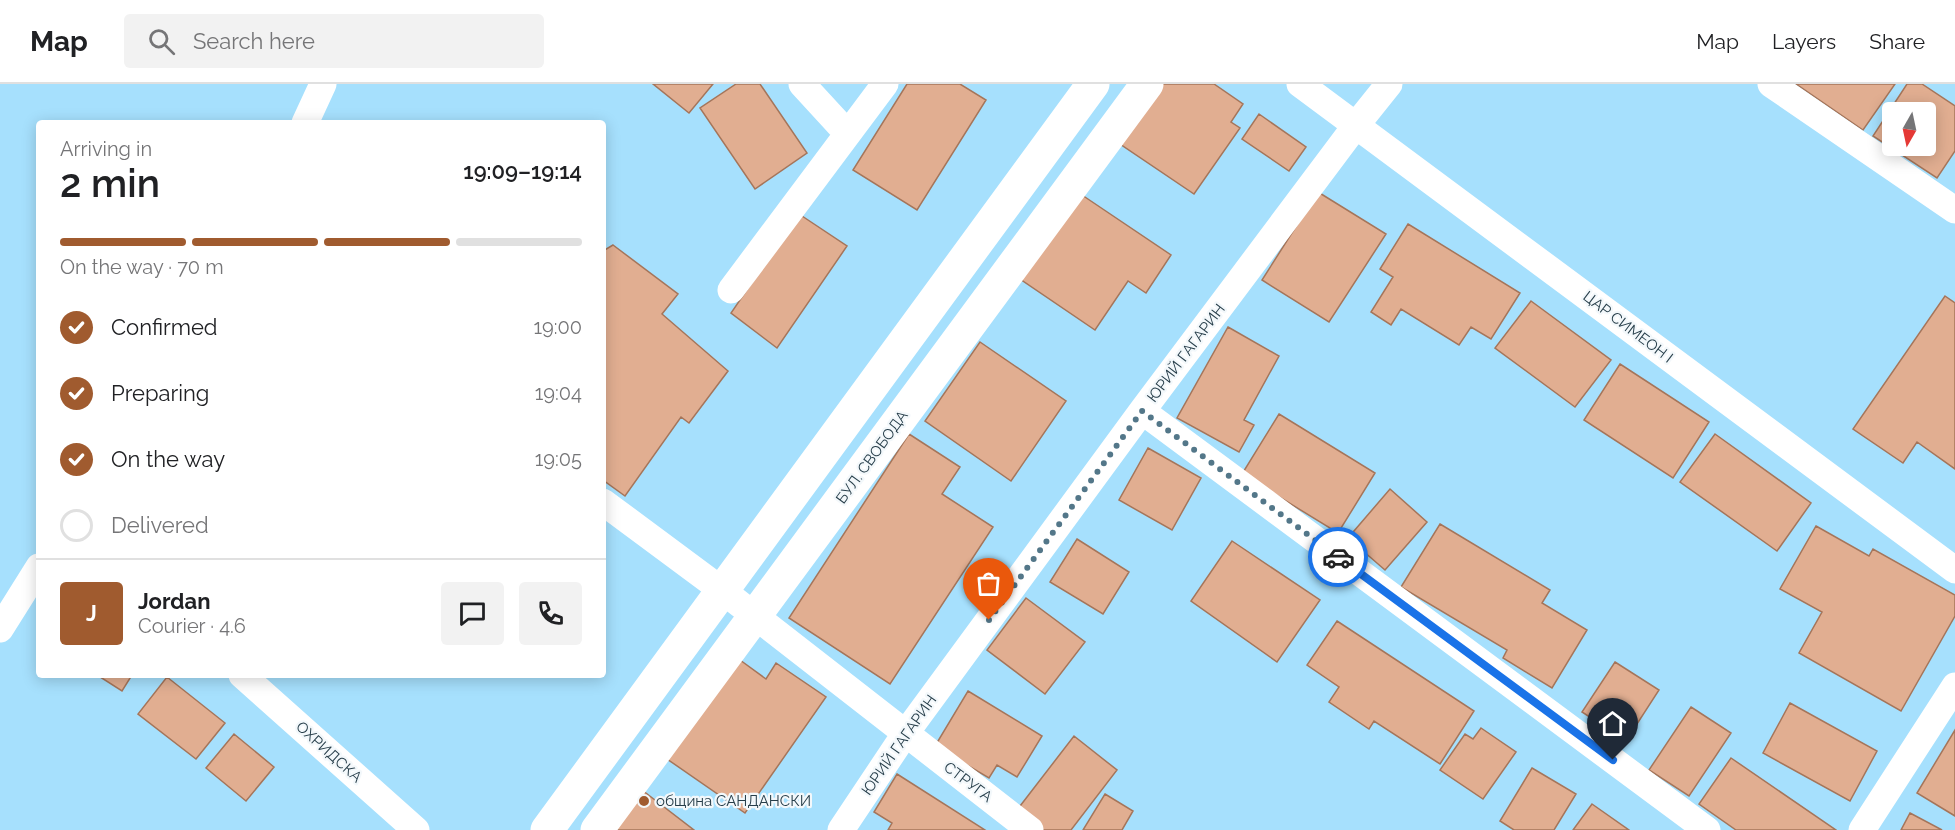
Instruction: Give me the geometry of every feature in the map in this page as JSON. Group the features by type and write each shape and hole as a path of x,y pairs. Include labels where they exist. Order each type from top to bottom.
{"street":[{"path":"306,120 323,84"},
{"path":"802,84 847,133"},
{"path":"731,290 885,84"},
{"path":"547,830 1093,84"},
{"name":"БУЛ. СВОБОДА","path":"597,830 1147,84"},
{"name":"ЦАР СИМЕОН I","path":"1300,84 1357,124 1955,570"},
{"name":"ЮРИЙ ГАГАРИН","path":"841,830 905,734 1142,411 1389,84"},
{"path":"1771,84 1955,210"},
{"path":"1142,411 1707,830"},
{"name":"СТРУГА","path":"606,504 723,591 1030,830"},
{"path":"0,629 36,572"},
{"name":"ОХРИДСКА","path":"245,678 416,830"},
{"path":"1862,830 1955,686"}],"building":[{"path":"653,84 713,84 689,113"},
{"path":"736,84 760,84 807,153 755,189 700,108"},
{"path":"907,84 960,84 986,100 917,210 853,170"},
{"path":"1162,84 1214,84 1243,104 1231,122 1240,128 1194,194 1120,144"},
{"path":"1796,84 1895,84 1863,130"},
{"path":"1907,84 1922,84 1955,106 1955,151 1937,178 1903,156 1936,156 1936,102 1895,102"},
{"path":"1259,114 1306,147 1289,171 1242,139"},
{"path":"1882,122 1882,142 1873,136"},
{"path":"1318,192 1386,234 1329,322 1262,280"},
{"path":"1079,193 1171,255 1146,293 1128,281 1095,330 1020,279"},
{"path":"799,214 847,246 777,348 731,313"},
{"path":"1408,224 1520,293 1491,339 1471,327 1459,345 1401,309 1391,325 1371,312 1393,277 1380,269"},
{"path":"613,245 678,294 662,314 728,371 689,423 681,417 625,496 606,482 606,249"},
{"path":"1945,296 1955,303 1955,469 1917,442 1903,463 1853,429"},
{"path":"1531,301 1611,360 1575,407 1495,348"},
{"path":"1228,327 1279,356 1244,420 1254,425 1239,452 1177,418"},
{"path":"980,342 1066,401 1011,481 925,421"},
{"path":"1620,364 1709,422 1673,478 1584,420"},
{"path":"1279,414 1375,473 1338,533 1242,474"},
{"path":"909,434 960,467 942,494 993,527 890,684 789,618"},
{"path":"1715,434 1811,503 1777,551 1680,482"},
{"path":"1148,448 1201,478 1172,530 1119,500"},
{"path":"1390,489 1427,522 1385,570 1348,538"},
{"path":"1440,524 1550,590 1542,603 1587,630 1552,688 1503,658 1507,650 1401,587"},
{"path":"1816,526 1869,556 1873,549 1955,595 1955,616 1901,711 1799,653 1822,612 1780,589"},
{"path":"1077,539 1129,572 1103,614 1050,582"},
{"path":"1232,541 1320,600 1277,662 1191,601"},
{"path":"1026,598 1085,642 1045,694 987,650"},
{"path":"1337,621 1474,711 1440,764 1374,721 1369,729 1329,702 1339,687 1307,665"},
{"path":"740,660 766,679 776,663 826,697 745,813 667,759"},
{"path":"1615,662 1659,690 1626,741 1582,712"},
{"path":"102,678 130,678 122,691"},
{"path":"168,678 225,723 196,759 138,714"},
{"path":"968,691 1042,736 1017,777 997,765 989,778 935,746"},
{"path":"1790,703 1877,751 1850,801 1763,753"},
{"path":"1691,707 1731,733 1689,796 1649,770"},
{"path":"1481,728 1516,752 1483,799 1440,770 1465,734 1473,739"},
{"path":"1955,730 1955,816 1917,793"},
{"path":"234,734 274,767 246,801 206,768"},
{"path":"1074,736 1117,770 1071,830 1043,830 1017,810"},
{"path":"1731,758 1836,830 1736,830 1699,804"},
{"path":"1532,768 1576,794 1554,830 1514,830 1500,821"},
{"path":"897,774 985,830 888,830 892,823 874,812"},
{"name":"община САНДАНСКИ","path":"642,790 694,830 611,830"},
{"path":"1105,794 1133,811 1122,830 1083,830"},
{"path":"1592,804 1629,830 1573,830"},
{"path":"1910,813 1942,830 1901,830"}],"way so far":[{"path":"989,620 1142,411 1338,557"}],"place":[{"name":"община САНДАНСКИ","path":"644,801"}],"route":[{"path":"1338,557 1613,760"}]}
